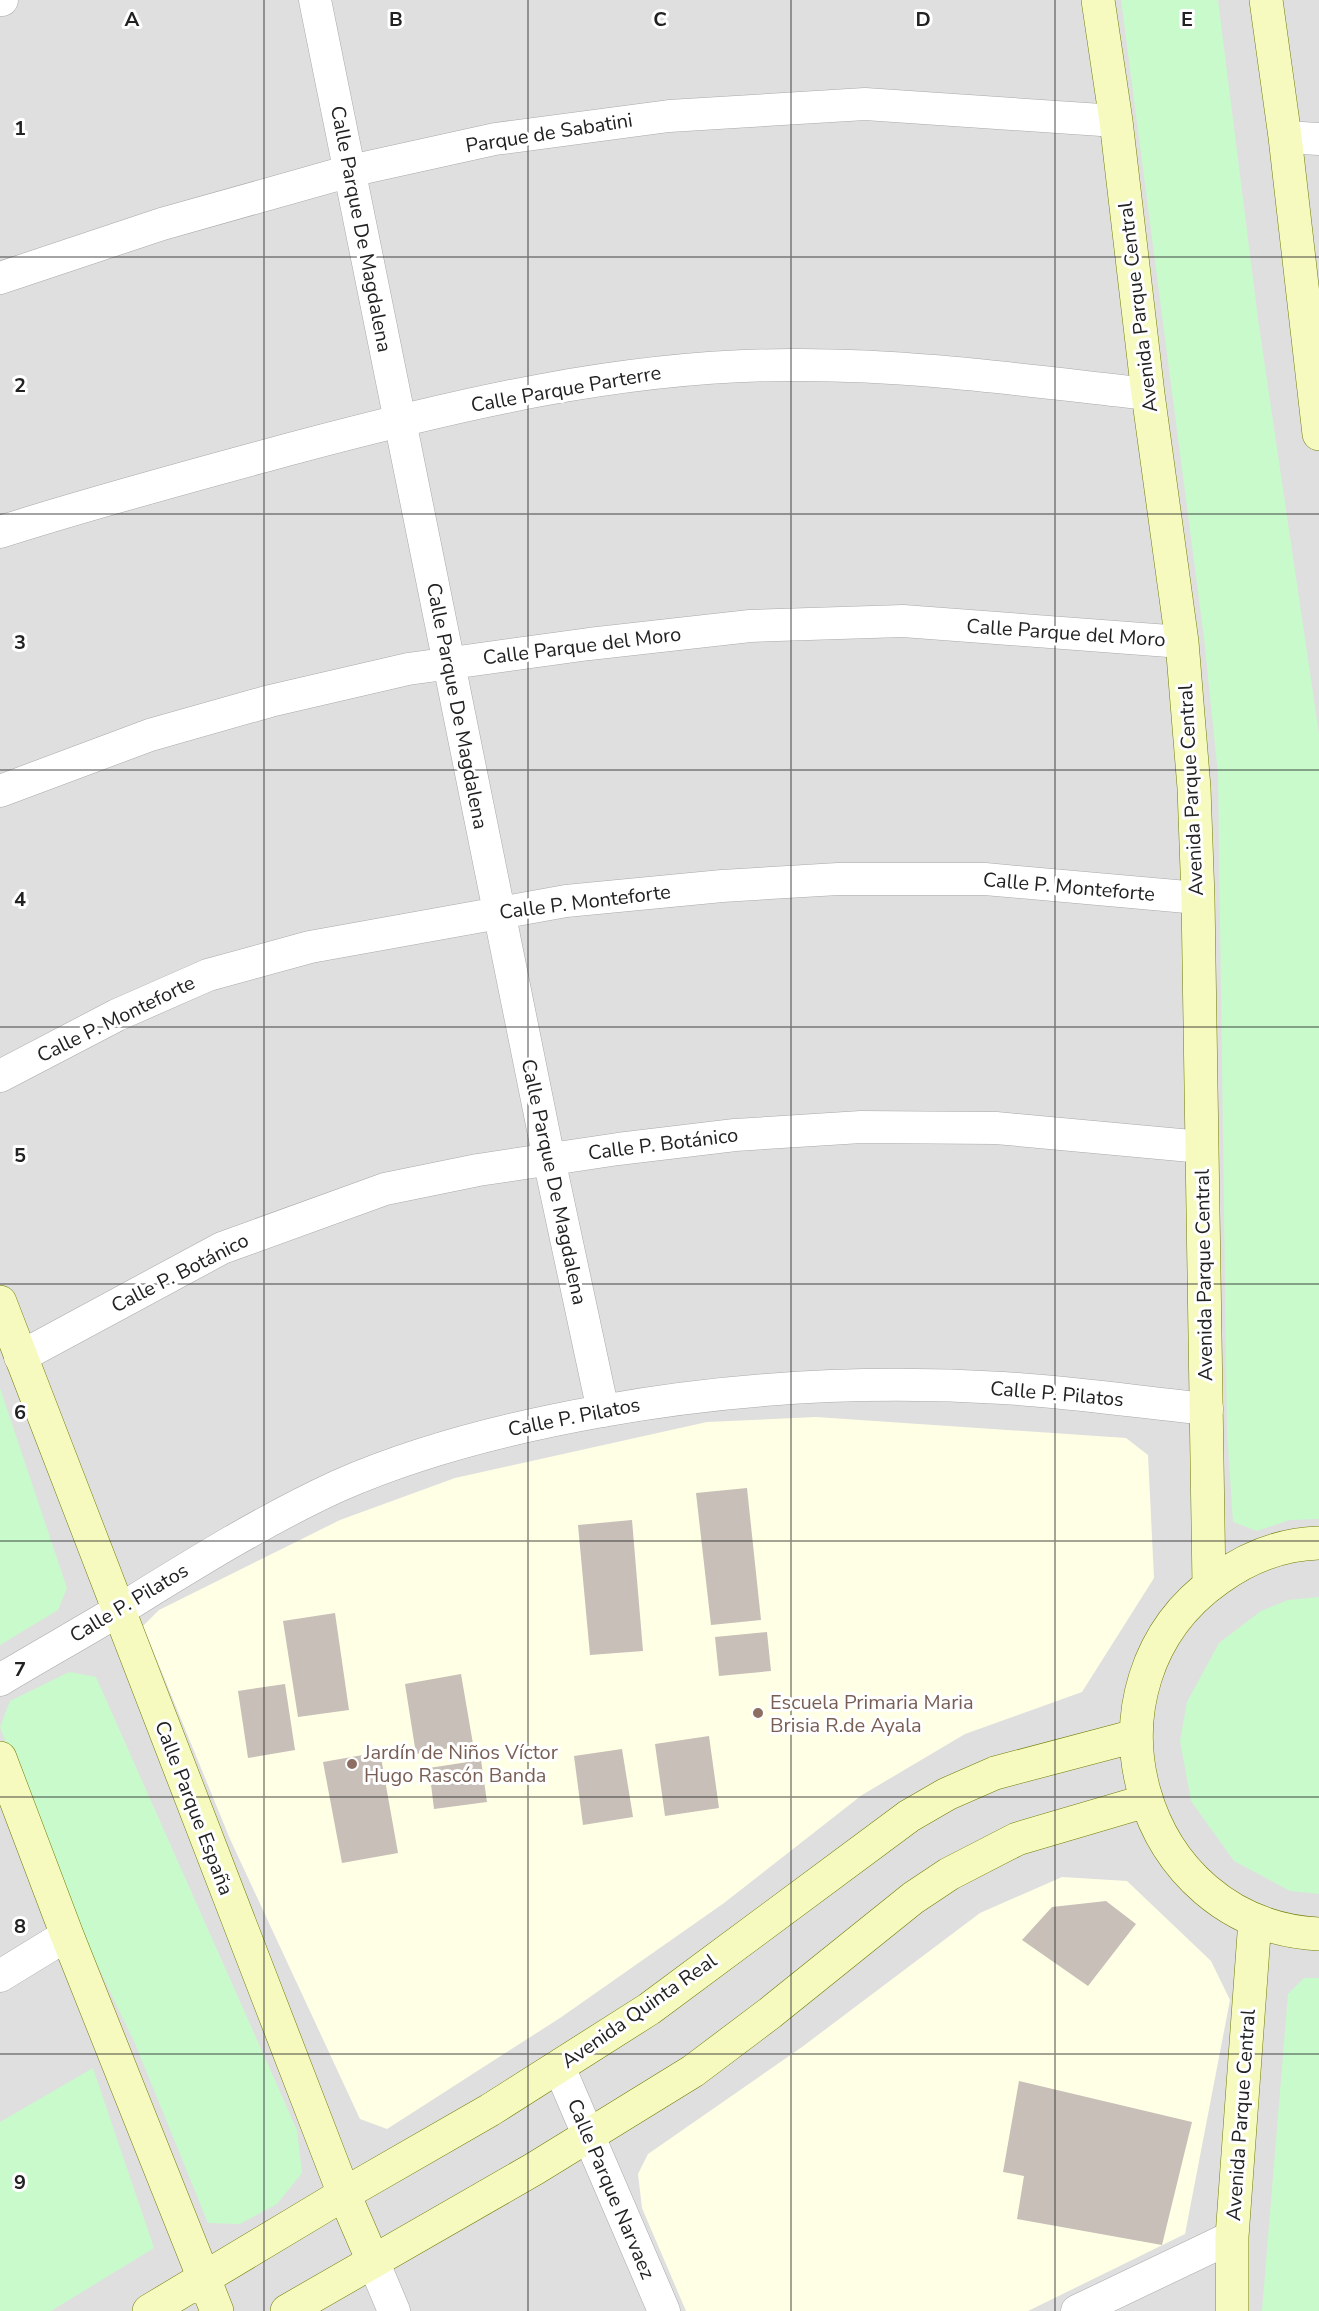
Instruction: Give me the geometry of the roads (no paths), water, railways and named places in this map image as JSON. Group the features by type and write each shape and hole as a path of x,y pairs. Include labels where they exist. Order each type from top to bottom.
{"street":[{"name":"Calle Parque De Magdalena","path":"315,0 549,1159 603,1411"},
{"name":"Avenida Parque Central","path":"1098,0 1116,121 1148,394 1182,642 1194,788 1198,898 1209,1585"},
{"path":"1266,0 1285,137 1319,434"},
{"name":"Parque de Sabatini","path":"0,278 162,224 350,171 495,139 669,116 865,104 1116,121"},
{"path":"1285,137 1319,139"},
{"name":"Calle Parque Parterre","path":"0,532 101,500 399,420 548,389 667,372 790,365 923,370 1148,394"},
{"name":"Calle Parque del Moro","path":"0,791 150,735 270,700 408,669 589,644 750,626 891,622 1182,642"},
{"name":"Calle P. Monteforte","path":"0,1076 117,1015 208,975 310,947 566,901 722,886 838,879 985,879 1198,898"},
{"name":"Calle P. Botánico","path":"20,1358 222,1248 385,1189 478,1170 735,1135 861,1127 996,1128 1202,1148"},
{"name":"Calle Parque España","path":"0,1302 345,2194 394,2311"},
{"name":"Calle P. Pilatos","path":"0,1680 118,1611 236,1537 339,1486 473,1439 542,1421 654,1401 766,1388 873,1384 1004,1388 1207,1409"},
{"path":"1319,1543 1287,1547 1259,1555 1233,1568 1209,1585 1188,1605 1176,1619 1156,1652 1145,1679 1138,1707 1135,1736 1146,1801 1156,1827 1188,1873 1208,1891 1255,1920 1282,1929 1319,1934"},
{"name":"Avenida Quinta Real","path":"149,2311 490,2110 649,2009 909,1816 947,1794 995,1773 1135,1736"},
{"path":"0,1758 67,1935 203,2279 218,2311"},
{"path":"287,2311 589,2136 693,2071 770,2013 913,1898 949,1874 1017,1839 1146,1801"},
{"name":"Avenida Parque Central","path":"1232,2311 1232,2237 1255,1920"},
{"path":"0,1976 67,1935"},
{"name":"Calle Parque Narvaez","path":"559,2067 664,2311"},
{"path":"1077,2311 1232,2237"}],"place":[{"name":"Escuela Primaria Maria Brisia R.de Ayala","path":"758,1713"},
{"name":"Jardín de Niños Víctor Hugo Rascón Banda","path":"352,1764"}]}
